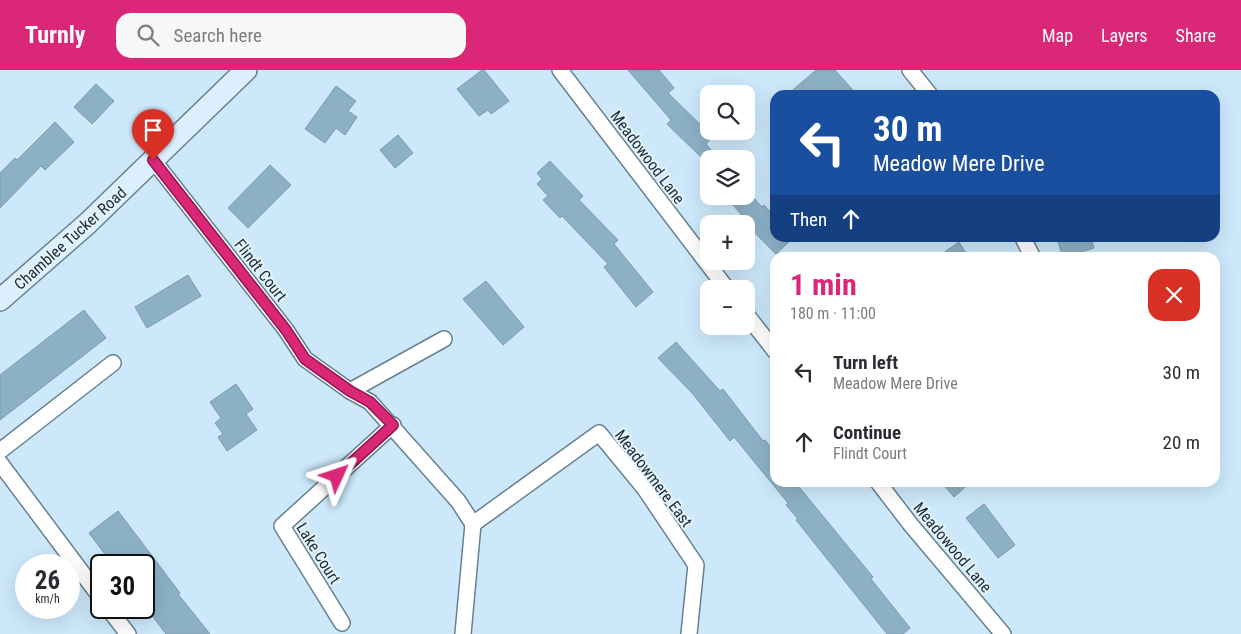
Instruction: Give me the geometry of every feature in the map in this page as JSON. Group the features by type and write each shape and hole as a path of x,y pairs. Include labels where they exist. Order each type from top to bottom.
{"main road":[{"name":"Chamblee Tucker Road","path":"0,300 88,223 246,70"}],"street":[{"name":"Meadowood Lane","path":"560,70 720,280"},
{"path":"910,70 926,90"},
{"name":"Flindt Court","path":"153,160 286,330 305,359 350,391 370,402 393,425 458,501 473,524"},
{"path":"755,325 770,345"},
{"path":"350,391 444,339"},
{"path":"0,451 113,363"},
{"name":"Lake Court","path":"342,623 282,526 393,425"},
{"name":"Meadowmere East","path":"473,524 599,433 645,489 696,565 689,634"},
{"path":"0,463 90,583"},
{"name":"Meadowood Lane","path":"882,487 910,525 1003,634"},
{"path":"463,634 473,524"},
{"path":"116,619 128,634"}],"building":[{"path":"484,70 509,101 491,114 488,110 479,116 457,89"},
{"path":"628,70 659,70 674,88 668,93 700,124 700,140 710,140 706,144 711,150 700,150 700,156 667,124 671,120"},
{"path":"816,70 835,70 853,90 793,90"},
{"path":"96,84 114,101 92,124 74,107"},
{"path":"336,86 356,101 348,111 357,117 345,135 336,128 325,143 305,129"},
{"path":"55,122 74,142 45,170 41,166 0,208 0,173 15,158 17,160"},
{"path":"398,135 413,153 395,168 380,150"},
{"path":"550,161 583,196 579,200 618,240 614,244 653,292 636,307 604,267 608,264 562,216 560,218 543,200 548,196 537,184 542,179 537,173"},
{"path":"270,165 291,185 248,228 228,208"},
{"path":"755,199 762,207 764,205 770,212 770,242 789,242 778,252 774,252 755,233 755,215 742,215 733,205 755,205"},
{"path":"959,242 965,252 945,252"},
{"path":"1058,242 1092,242 1094,248 1082,252 1061,252"},
{"path":"188,275 201,296 147,328 135,307"},
{"path":"486,281 524,327 503,345 463,299"},
{"path":"84,310 106,338 0,420 0,375"},
{"path":"676,342 720,391 723,389 763,441 765,440 770,446 770,481 734,437 730,441 692,393 658,358"},
{"path":"236,384 253,409 246,414 257,430 227,451 218,437 223,434 215,423 221,418 210,402"},
{"path":"775,487 799,487 873,577 871,579 910,628 903,634 887,634 796,520 798,519 786,505 788,503"},
{"path":"945,487 965,487 954,497"},
{"path":"984,504 1015,545 998,558 966,518"},
{"path":"118,511 151,554 105,554 89,533"},
{"path":"155,560 180,593 178,594 210,634 166,634 155,619"}],"route":[{"path":"153,160 286,330 305,359 350,391 370,402 393,425 337,476"}]}
